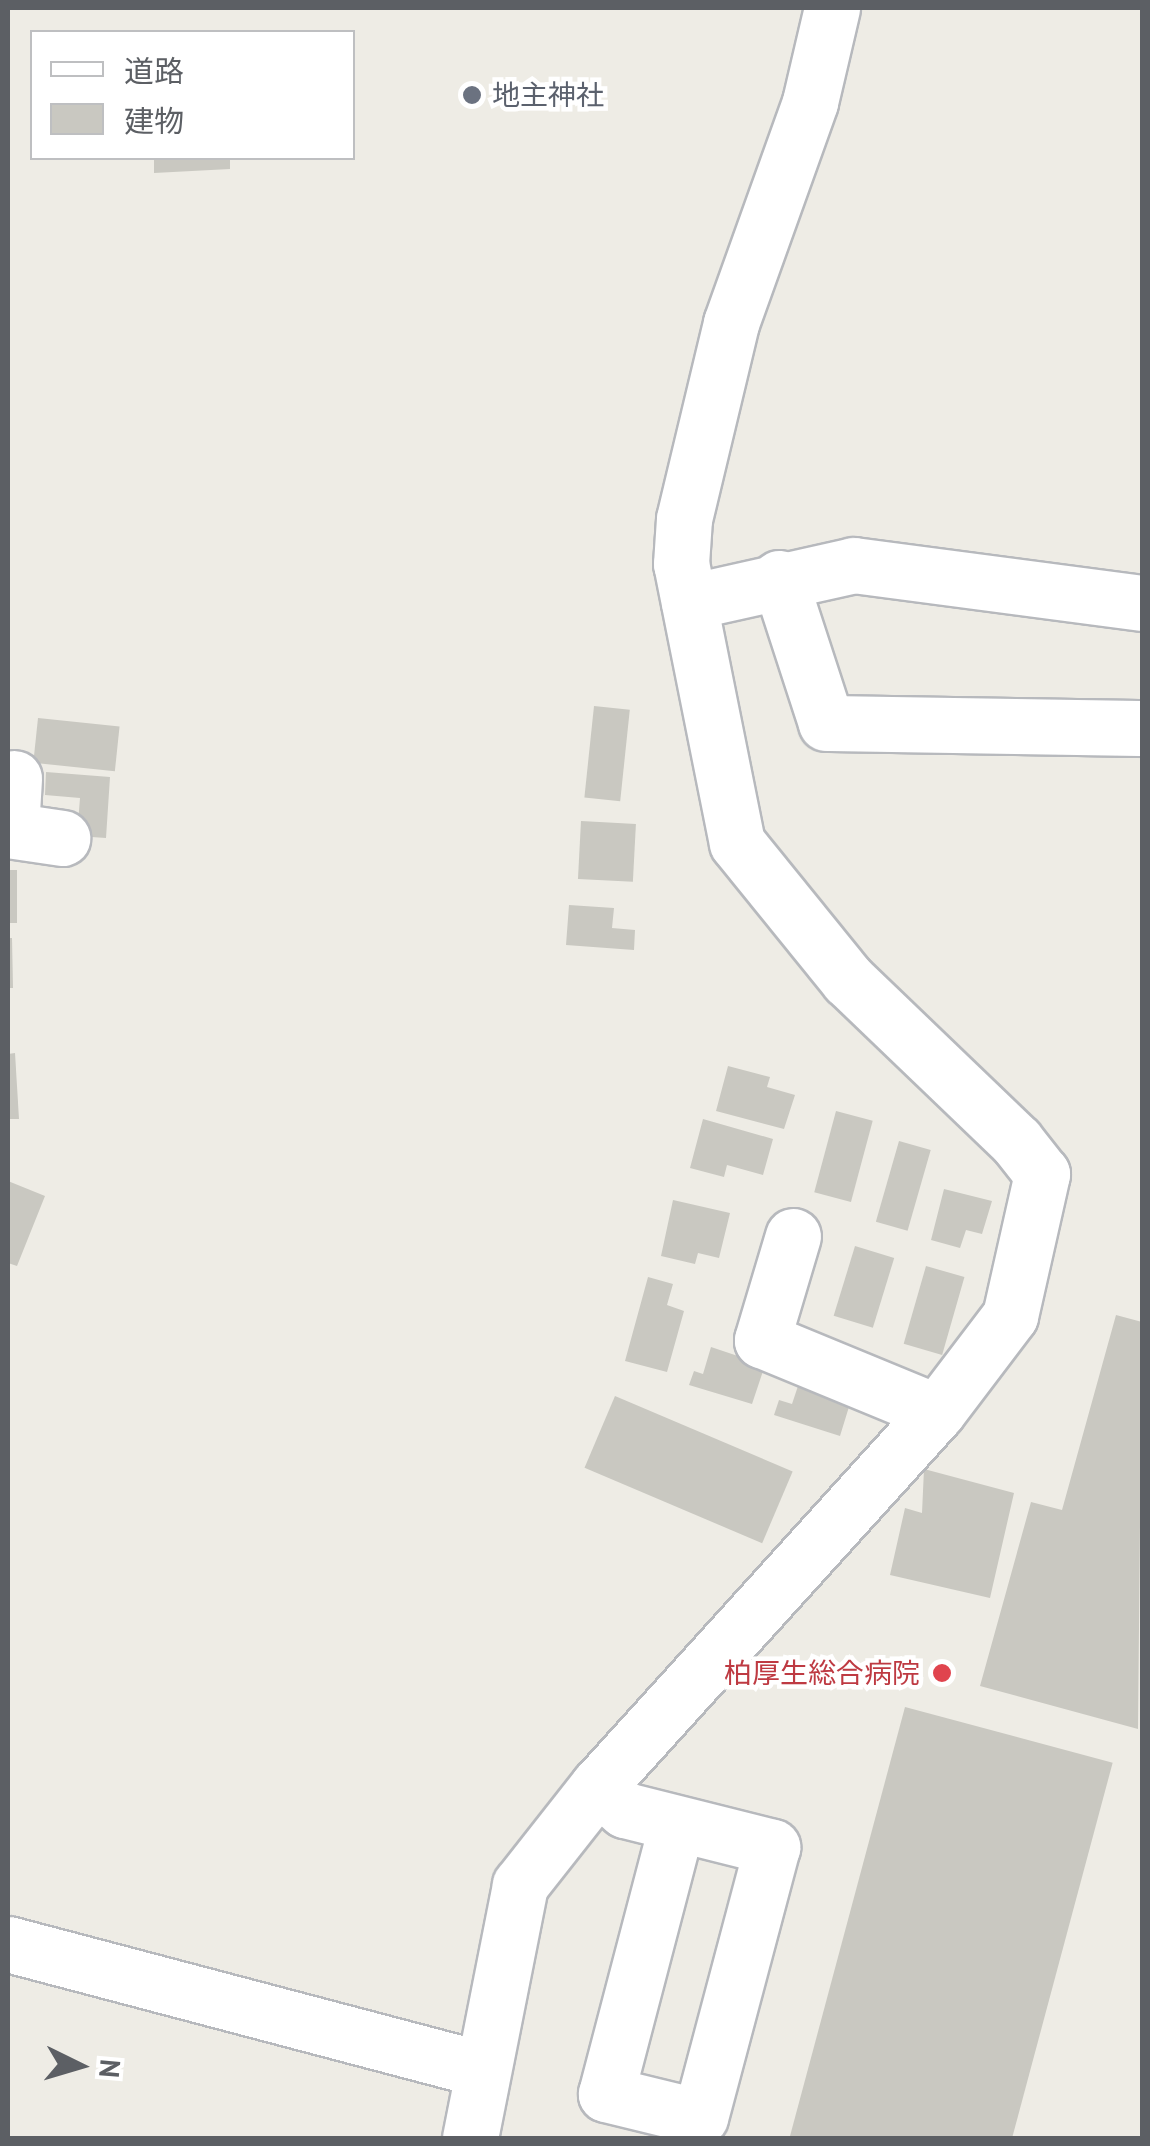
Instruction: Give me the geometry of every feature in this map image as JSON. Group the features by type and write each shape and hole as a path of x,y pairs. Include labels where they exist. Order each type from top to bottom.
{"street":[{"path":"470,2138 480,2068 520,1885 598,1786 937,1412 1010,1316 1042,1174 1016,1141 848,980 737,843 680,564 692,484 731,323 810,102 832,8"},
{"path":"689,602 779,578 854,566 1142,603"},
{"path":"779,578 826,723 1142,728"},
{"path":"793,1236 762,1340 937,1412"},
{"path":"598,1786 625,1810 772,1847 700,2117 606,2094 677,1824"},
{"path":"8,1944 480,2068"}],"building":[{"path":"154,160 230,160 230,169 154,173"},
{"path":"594,706 630,710 620,801 584,797"},
{"path":"38,718 120,727 115,771 33,763"},
{"path":"46,772 110,777 106,838 77,836 80,798 45,795"},
{"path":"581,821 636,824 633,882 578,879"},
{"path":"8,870 17,870 17,923 8,923"},
{"path":"569,905 614,908 612,928 635,930 634,950 566,945"},
{"path":"8,938 12,938 13,988 8,988"},
{"path":"15,1053 19,1119 8,1119 8,1054"},
{"path":"728,1066 770,1077 767,1087 795,1095 784,1129 716,1111"},
{"path":"836,1111 873,1121 851,1202 814,1192"},
{"path":"703,1119 773,1139 763,1175 727,1165 724,1177 690,1168"},
{"path":"899,1141 931,1150 908,1231 876,1222"},
{"path":"8,1181 45,1196 17,1266 8,1263"},
{"path":"944,1189 992,1201 982,1234 966,1230 960,1248 931,1240"},
{"path":"673,1200 730,1213 719,1258 698,1253 695,1264 661,1256"},
{"path":"855,1246 894,1258 873,1328 834,1316"},
{"path":"926,1266 964,1277 942,1355 904,1344"},
{"path":"648,1277 673,1284 667,1305 684,1311 667,1372 625,1361"},
{"path":"1116,1315 1142,1322 1138,1729 980,1686 1031,1502 1062,1510"},
{"path":"711,1347 765,1365 752,1404 689,1385 694,1371 703,1374"},
{"path":"800,1380 852,1397 840,1436 774,1415 779,1400 792,1404"},
{"path":"615,1396 793,1471 762,1543 585,1468"},
{"path":"924,1469 1014,1493 990,1598 890,1575 905,1508 922,1513"},
{"name":"柏厚生総合病院","path":"905,1707 1113,1763 1012,2138 790,2138"}],"place":[{"name":"地主神社","path":"472,95"},
{"name":"柏厚生総合病院","path":"942,1673"}]}
